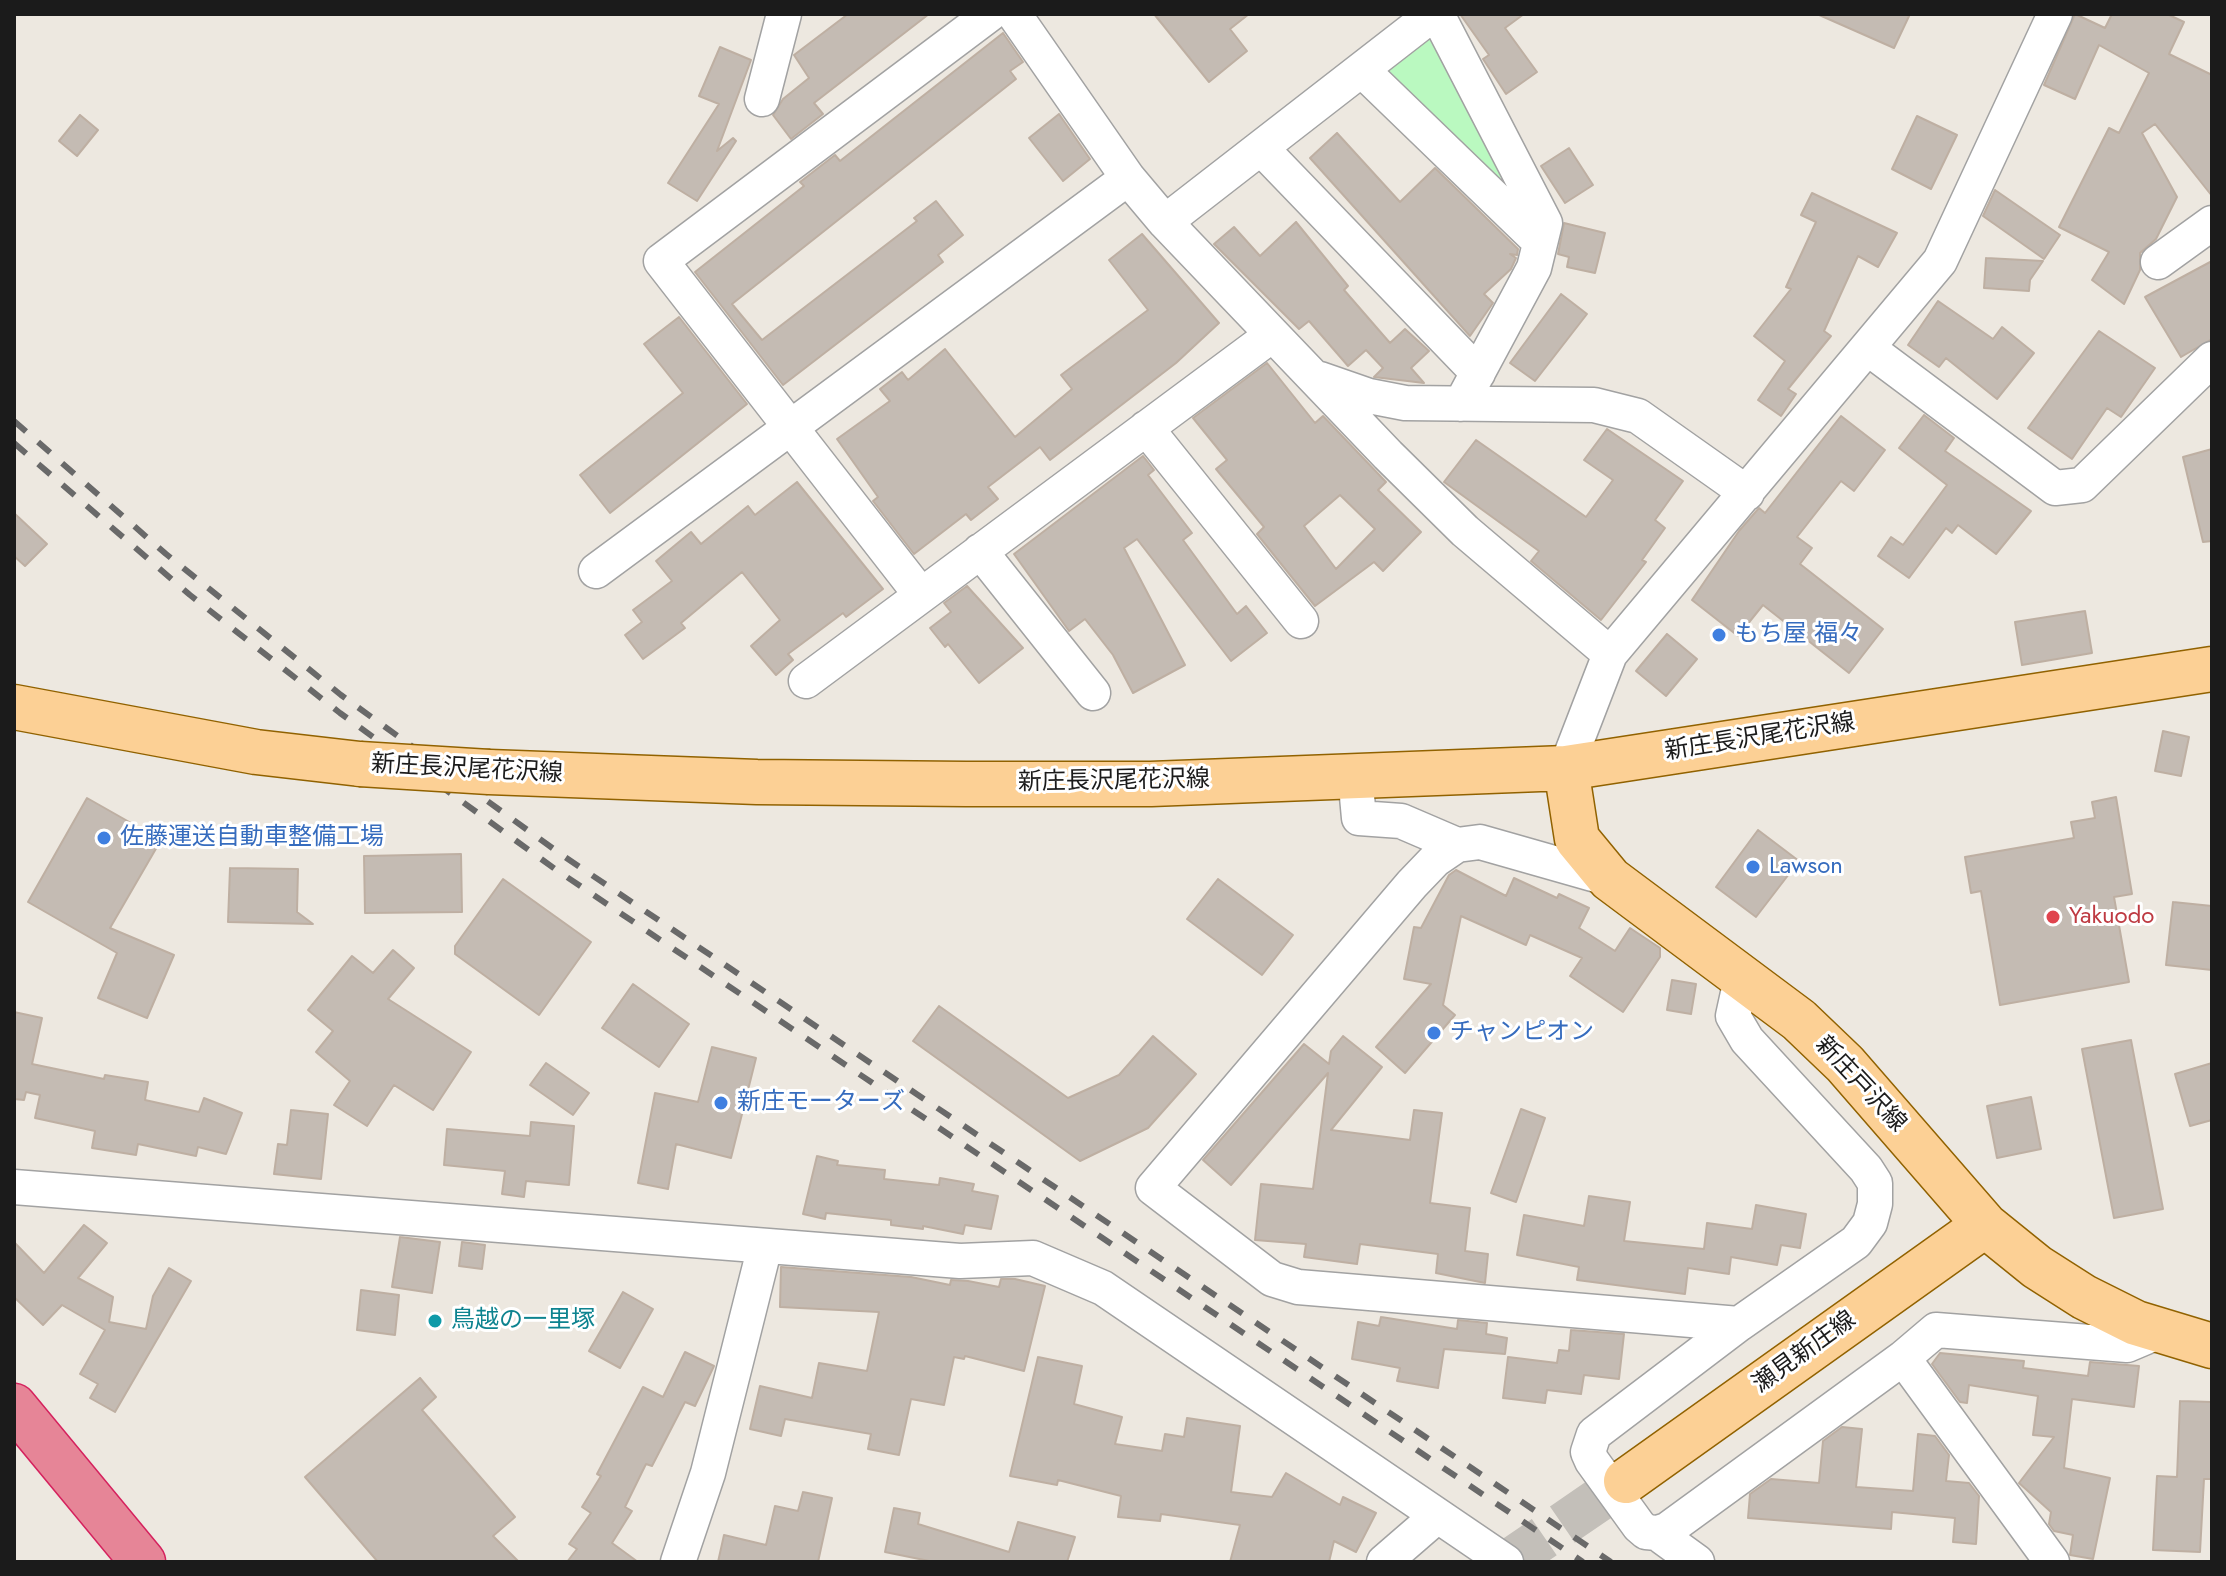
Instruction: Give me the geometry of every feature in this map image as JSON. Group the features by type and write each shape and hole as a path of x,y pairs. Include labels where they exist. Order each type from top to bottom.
{"highway":[{"path":"14,1406 143,1562"}],"main road":[{"name":"新庄長沢尾花沢線","path":"14,707 256,752 360,764 757,782 1151,784 1566,768 2212,669"},
{"name":"新庄戸沢線","path":"1566,768 1577,839 1610,879 1799,1020 1845,1064 1985,1225 2037,1267 2084,1297 2136,1323 2212,1346"},
{"name":"瀬見新庄線","path":"1626,1481 1985,1225"}],"street":[{"path":"762,99 784,14"},
{"path":"921,595 661,261 990,14"},
{"path":"1014,14 1128,178 1165,222 1465,531 1610,654"},
{"path":"1165,222 1435,14 1545,223 1534,268 1461,404"},
{"path":"1566,768 1610,654 1940,261 2055,14"},
{"path":"1362,70 1540,242"},
{"path":"1261,148 1478,373"},
{"path":"596,571 1128,178"},
{"path":"2158,262 2212,223"},
{"path":"806,681 1272,335"},
{"path":"1869,349 2055,488 2082,485 2212,359"},
{"path":"1312,376 1369,396 1405,403 1594,405 1638,416 1747,493"},
{"path":"1146,428 1301,621"},
{"path":"980,551 1093,693"},
{"path":"1355,775 1359,818 1401,821 1457,845"},
{"path":"1610,879 1480,842 1457,845 1435,860 1412,884 1153,1188 1272,1279 1298,1287 1739,1324"},
{"path":"1742,975 1733,1016 1747,1040 1866,1169 1875,1183 1875,1204 1870,1223 1856,1242 1602,1426 1590,1444 1592,1461 1646,1532 1667,1530 1903,1358 1936,1330 2127,1345 2160,1331"},
{"path":"14,1187 960,1261 1033,1258 1103,1288 1506,1562"},
{"path":"678,1562 708,1473 765,1246"},
{"path":"1903,1358 2052,1562"},
{"path":"1384,1562 1436,1517"},
{"path":"1657,1533 1697,1562"}],"green space":[{"path":"1433,35 1504,175 1496,181 1383,68"}],"building":[{"path":"848,14 929,14 814,103 823,114 791,139 773,115 783,99 809,78 794,55"},
{"path":"1154,14 1249,14 1230,29 1247,51 1209,82"},
{"path":"1460,14 1524,14 1505,28 1537,72 1506,94 1483,59 1489,55"},
{"path":"1817,14 1910,14 1894,48"},
{"path":"2075,14 2105,28 2112,14 2167,14 2184,22 2169,54 2212,75 2212,196 2155,124 2142,133 2177,197 2156,239 2140,253 2140,270 2124,304 2092,280 2109,252 2059,227 2109,128 2119,133 2149,73 2099,45 2075,99 2044,85"},
{"path":"1003,33 1023,62 1010,71 1016,79 732,304 762,340 917,221 914,218 936,201 963,235 938,255 943,262 783,385 695,272 804,186 800,182 835,155 840,161"},
{"path":"720,47 751,60 717,151 733,138 736,141 697,201 668,183 719,104 699,96"},
{"path":"1059,114 1090,159 1063,181 1029,138"},
{"path":"80,115 98,130 77,156 59,141"},
{"path":"1917,116 1957,135 1931,189 1892,169"},
{"path":"1337,133 1400,202 1435,168 1518,249 1517,255 1510,254 1516,258 1511,269 1484,294 1493,303 1470,336 1310,158"},
{"path":"1569,148 1593,185 1565,203 1541,166"},
{"path":"1995,190 2060,235 2044,259 1983,216"},
{"path":"1812,193 1897,233 1878,267 1858,256 1824,331 1831,336 1788,389 1796,394 1781,416 1758,400 1785,361 1754,336 1791,289 1786,287 1816,222 1801,215"},
{"path":"1296,222 1348,286 1344,290 1390,343 1405,329 1429,351 1411,368 1424,383 1374,377 1383,368 1366,350 1348,366 1309,321 1299,329 1214,244 1234,227 1260,256"},
{"path":"1564,223 1605,233 1595,273 1567,267 1569,257 1558,254"},
{"path":"1142,234 1219,323 1176,363 1050,460 1040,447 988,487 998,499 971,520 966,514 914,554 873,501 878,497 837,439 890,401 880,389 902,372 908,380 945,349 1015,437 1072,389 1061,375 1148,310 1109,260"},
{"path":"1986,258 2043,261 2030,280 2029,291 1984,288"},
{"path":"2212,261 2212,339 2181,357 2145,297"},
{"path":"1561,294 1587,314 1535,381 1510,363"},
{"path":"1938,301 1993,339 2002,327 2034,353 1997,399 1946,358 1939,367 1908,345"},
{"path":"679,317 747,404 610,513 580,475 683,393 644,344"},
{"path":"2099,331 2155,368 2121,417 2107,408 2072,459 2028,428"},
{"path":"1267,363 1315,423 1323,416 1386,482 1378,490 1421,532 1383,571 1374,562 1315,606 1257,534 1264,527 1216,469 1227,460 1193,418","holes":["1340,495 1375,529 1336,569 1304,526"]},
{"path":"1924,415 1954,438 1945,451 2031,511 1996,554 1958,525 1952,533 1946,528 1909,578 1878,556 1891,537 1903,545 1947,485 1899,448"},
{"path":"1841,416 1885,450 1854,491 1841,481 1797,537 1812,548 1800,564 1883,629 1849,673 1763,605 1738,636 1692,600 1739,531 1759,508 1765,513"},
{"path":"1607,429 1683,481 1655,520 1665,528 1642,560 1646,562 1601,620 1531,561 1539,551 1444,482 1476,440 1586,517 1613,480 1584,460"},
{"path":"2212,449 2212,541 2203,542 2183,457"},
{"path":"1143,456 1154,470 1148,475 1192,533 1183,540 1237,614 1246,606 1267,633 1231,661 1137,539 1124,548 1185,665 1133,693 1113,655 1085,619 1069,631 1014,554"},
{"path":"797,482 883,589 846,617 843,613 788,654 793,660 776,675 751,646 780,620 742,572 681,623 685,628 643,659 625,635 642,622 633,610 672,581 656,561 691,532 701,544 748,506 755,515"},
{"path":"14,513 47,544 25,566 14,556"},
{"path":"967,586 1023,648 979,683 948,644 945,647 930,628 951,612 944,603"},
{"path":"2085,611 2092,653 2022,665 2015,622"},
{"path":"1667,634 1697,659 1666,696 1636,671"},
{"path":"2163,731 2189,737 2181,776 2155,771"},
{"path":"2116,797 2132,894 2114,897 2129,982 2000,1005 1981,891 1971,893 1965,857 2074,838 2071,822 2095,818 2092,802"},
{"path":"87,798 161,840 110,928 174,955 147,1018 98,998 117,953 28,902"},
{"path":"1758,830 1799,861 1756,917 1716,887"},
{"path":"461,854 462,912 365,913 364,856"},
{"path":"230,868 298,869 297,912 313,924 228,922"},
{"path":"1456,870 1506,896 1514,878 1557,898 1559,894 1589,908 1579,928 1615,951 1630,928 1660,948 1660,957 1623,1012 1570,976 1582,958 1530,935 1526,945 1461,916 1443,1005 1455,1015 1405,1073 1376,1047 1431,984 1404,979 1414,927 1421,928 1449,875"},
{"path":"503,879 591,942 539,1015 455,954 455,946"},
{"path":"1218,879 1293,935 1262,975 1187,919"},
{"path":"2173,902 2212,906 2212,970 2166,965"},
{"path":"393,950 414,968 388,999 471,1052 433,1110 394,1085 367,1126 334,1105 350,1081 316,1052 333,1031 308,1010 352,956 373,973"},
{"path":"1672,980 1696,984 1691,1014 1667,1010"},
{"path":"633,984 689,1024 659,1067 602,1028"},
{"path":"939,1006 1068,1098 1119,1075 1153,1036 1196,1074 1148,1128 1080,1161 913,1041"},
{"path":"14,1012 42,1018 32,1064 104,1079 105,1075 148,1082 145,1100 199,1112 204,1098 242,1113 226,1154 198,1147 196,1156 138,1144 136,1155 92,1148 95,1131 35,1118 40,1095 26,1092 24,1100 14,1099"},
{"path":"1343,1036 1382,1067 1331,1130 1410,1140 1414,1110 1442,1113 1430,1203 1470,1208 1465,1251 1488,1254 1485,1283 1436,1273 1438,1254 1360,1244 1357,1264 1304,1257 1306,1244 1255,1240 1261,1184 1313,1189 1328,1073 1231,1185 1203,1160 1304,1044 1329,1064 1331,1051"},
{"path":"2131,1040 2163,1209 2114,1218 2082,1049"},
{"path":"712,1047 756,1058 731,1158 676,1144 668,1189 638,1183 655,1093 698,1102"},
{"path":"546,1063 589,1093 573,1115 530,1085"},
{"path":"2212,1063 2212,1120 2190,1126 2175,1074"},
{"path":"2031,1097 2041,1149 1997,1158 1987,1106"},
{"path":"1521,1109 1545,1118 1516,1202 1491,1193"},
{"path":"291,1110 328,1114 321,1179 274,1174 278,1144 287,1145"},
{"path":"531,1122 574,1126 569,1185 526,1181 524,1197 502,1194 505,1171 444,1165 447,1129 530,1136"},
{"path":"817,1156 838,1161 837,1165 885,1170 884,1179 939,1185 940,1178 974,1184 972,1191 998,1196 991,1229 965,1225 963,1234 923,1226 923,1229 891,1225 891,1220 826,1213 825,1219 803,1214"},
{"path":"1589,1196 1630,1202 1624,1241 1704,1249 1707,1223 1752,1229 1756,1205 1806,1214 1800,1248 1781,1245 1777,1265 1731,1257 1729,1274 1688,1268 1685,1294 1577,1280 1579,1267 1517,1255 1524,1215 1584,1226"},
{"path":"84,1225 107,1243 78,1278 113,1297 109,1322 146,1329 153,1296 169,1268 191,1281 115,1412 90,1398 98,1384 80,1374 105,1330 62,1305 43,1325 14,1297 14,1242 44,1273"},
{"path":"400,1237 440,1242 432,1293 392,1287"},
{"path":"462,1242 485,1245 482,1269 459,1266"},
{"path":"781,1267 911,1277 950,1285 951,1280 999,1287 1001,1279 1015,1279 1045,1286 1024,1371 965,1356 964,1359 954,1357 944,1405 911,1399 899,1455 868,1449 871,1434 785,1419 781,1436 750,1429 760,1386 812,1398 819,1363 867,1371 879,1312 780,1307"},
{"path":"361,1290 399,1295 395,1335 357,1330"},
{"path":"623,1292 653,1309 620,1368 589,1351"},
{"path":"1381,1317 1457,1329 1458,1320 1487,1323 1486,1334 1507,1338 1505,1354 1444,1349 1438,1388 1397,1381 1400,1368 1352,1359 1358,1322 1379,1326"},
{"path":"1571,1330 1624,1334 1619,1379 1584,1375 1581,1394 1547,1390 1545,1403 1503,1398 1508,1357 1557,1363 1559,1350 1569,1351"},
{"path":"685,1352 714,1366 695,1406 685,1402 652,1466 646,1464 625,1507 632,1511 612,1543 638,1562 567,1562 577,1549 569,1544 591,1513 582,1507 601,1476 597,1474 643,1387 663,1397"},
{"path":"1940,1353 2024,1361 2023,1368 2088,1376 2090,1362 2139,1366 2134,1407 2072,1399 2064,1468 2110,1478 2093,1559 2070,1555 2073,1535 2054,1531 2049,1524 2051,1512 2019,1483 2054,1437 2033,1435 2038,1396 1969,1385 1967,1403 1960,1402 1932,1364"},
{"path":"1038,1357 1082,1366 1074,1404 1122,1417 1115,1444 1162,1451 1165,1434 1184,1437 1187,1418 1240,1426 1231,1492 1272,1497 1286,1473 1340,1505 1343,1497 1376,1513 1356,1552 1334,1541 1329,1562 1230,1562 1240,1525 1161,1514 1160,1521 1118,1517 1121,1496 1058,1480 1057,1485 1010,1476"},
{"path":"420,1378 436,1397 422,1410 515,1517 493,1536 519,1562 378,1562 305,1477"},
{"path":"2180,1401 2212,1402 2212,1479 2204,1479 2200,1552 2153,1550 2157,1476 2177,1477"},
{"path":"1842,1427 1862,1429 1856,1487 1913,1491 1918,1434 1935,1436 1949,1455 1946,1481 1969,1483 1979,1496 1976,1544 1953,1542 1955,1518 1892,1512 1891,1529 1748,1518 1750,1494 1771,1479 1819,1483 1823,1441"},
{"path":"803,1492 832,1498 818,1562 718,1562 724,1535 766,1545 775,1506 798,1511"},
{"path":"894,1508 920,1513 918,1524 1009,1552 1018,1522 1075,1537 1067,1562 934,1562 885,1552"}],"tunnel":[{"path":"1508,1562 1626,1481"}],"railway":[{"path":"14,421 166,554 341,695 562,855 1611,1562"},
{"path":"14,443 190,595 340,713 555,869 1583,1562"}],"place":[{"name":"もち屋 福々","path":"1719,635"},
{"name":"佐藤運送自動車整備工場","path":"104,838"},
{"name":"Lawson","path":"1753,867"},
{"name":"Yakuodo","path":"2053,917"},
{"name":"チャンピオン","path":"1434,1033"},
{"name":"新庄モーターズ","path":"721,1103"},
{"name":"鳥越の一里塚","path":"435,1321"}]}
